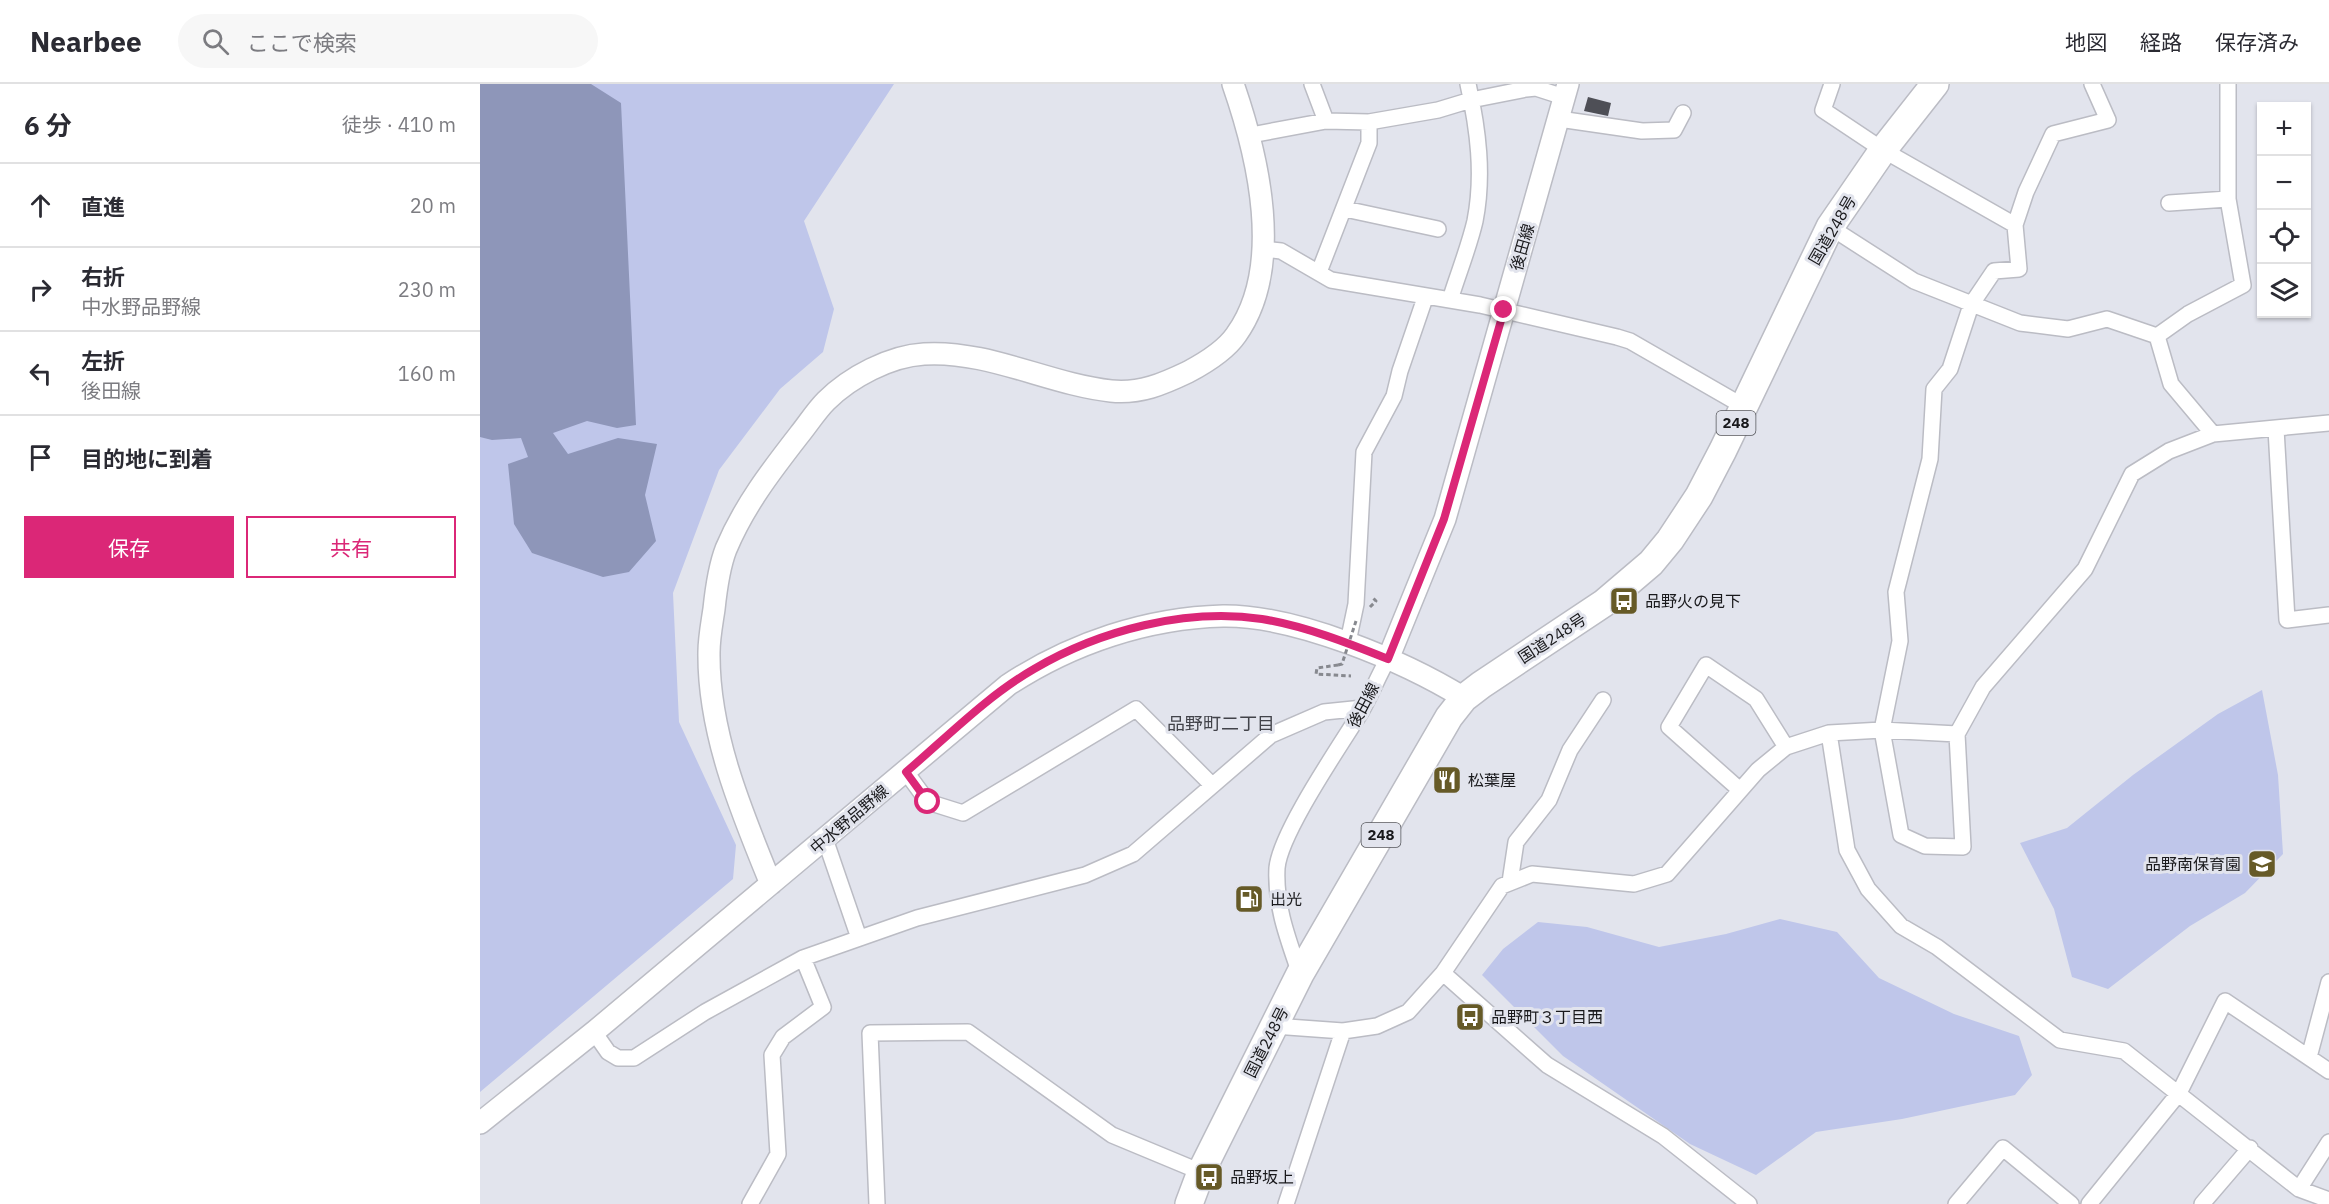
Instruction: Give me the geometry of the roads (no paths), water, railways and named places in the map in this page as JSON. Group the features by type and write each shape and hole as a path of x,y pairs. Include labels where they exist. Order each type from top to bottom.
{"highway":[{"name":"国道248号","path":"1189,1204 1201,1172 1300,974 1449,717 1464,698 1578,622 1651,563 1670,540 1699,496 1830,227 1883,150 1935,84"}],"street":[{"path":"771,884 735,787 715,719 709,652 725,551 760,485 826,400 858,377 887,362 922,353 958,354 1053,380 1113,392 1153,389 1208,362 1235,336 1253,298 1264,249 1251,135 1233,84"},
{"path":"1312,84 1326,121"},
{"path":"1450,300 1475,220 1480,150 1468,84"},
{"path":"1832,84 1823,110 1883,150 2014,225"},
{"path":"2092,84 2108,120 2053,134 2026,192 2014,225 2019,269 1994,271 1971,305 1950,369 1934,389 1930,459 1896,592 1900,641 1881,730 1901,835 1925,846 1964,847 1957,734 1983,687 2085,568 2132,474 2169,451 2213,434 2329,423"},
{"path":"2157,336 2188,314 2243,285 2228,199 2228,84"},
{"path":"1251,135 1326,121 1369,122 1438,110 1510,88 1566,91"},
{"name":"後田線","path":"1300,974 1281,920 1277,891 1277,865 1286,837 1363,708 1388,659 1444,519 1566,91"},
{"path":"1558,119 1642,131 1674,130 1683,113"},
{"path":"1319,272 1369,143 1369,122"},
{"path":"2169,203 2228,199"},
{"path":"1345,209 1438,229"},
{"path":"1830,227 1914,281 2020,323 2068,329 2107,319 2157,336"},
{"path":"1264,249 1281,250 1330,280 1504,310 1630,341 1743,406"},
{"path":"1348,642 1356,604 1364,452 1394,396 1400,370 1425,298"},
{"path":"2157,336 2171,384 2213,434"},
{"path":"2276,429 2287,620 2329,615"},
{"name":"中水野品野線","path":"480,1123 594,1032 1008,685 1060,655 1117,633 1151,624 1225,616 1264,620 1348,642 1440,683 1464,698"},
{"path":"1740,790 1669,727 1706,665 1756,699 1785,747"},
{"path":"1510,882 1516,842 1549,800 1570,750 1603,700"},
{"path":"594,1032 608,1052 618,1058 634,1058 705,1012 803,958 917,918 1084,875 1124,859 1133,854 1271,735 1324,712 1363,708"},
{"path":"906,772 928,802 963,813 1136,709 1212,785"},
{"path":"1274,1026 1343,1031 1377,1026 1408,1012 1443,973 1502,886 1510,882 1532,874 1634,884 1667,874 1758,770 1785,747 1829,733 1881,730 1957,734"},
{"path":"1829,733 1846,850 1868,889 1900,926 1937,947 2060,1040 2124,1051 2250,1148 2299,1189 2329,1200"},
{"path":"825,838 859,938"},
{"path":"750,1204 778,1154 772,1055 783,1037 823,1007 803,958"},
{"path":"1443,973 1547,1065 1663,1136 1730,1199 1749,1204"},
{"path":"2309,1057 2329,982"},
{"path":"2089,1204 2179,1093 2225,1001 2329,1071"},
{"path":"1286,1204 1343,1031"},
{"path":"877,1204 870,1033 968,1032 1112,1135 1201,1172"},
{"path":"2299,1189 2329,1142"},
{"path":"1956,1204 2003,1148 2071,1204"},
{"path":"2202,1204 2250,1148"}],"place":[{"name":"品野火の見下","path":"1624,601"},
{"name":"松葉屋","path":"1447,780"},
{"name":"品野南保育園","path":"2262,864"},
{"name":"出光","path":"1249,899"},
{"name":"品野町３丁目西","path":"1470,1017"},
{"name":"品野坂上","path":"1209,1177"}],"district":[{"name":"品野町二丁目","path":"1221,724"}]}
